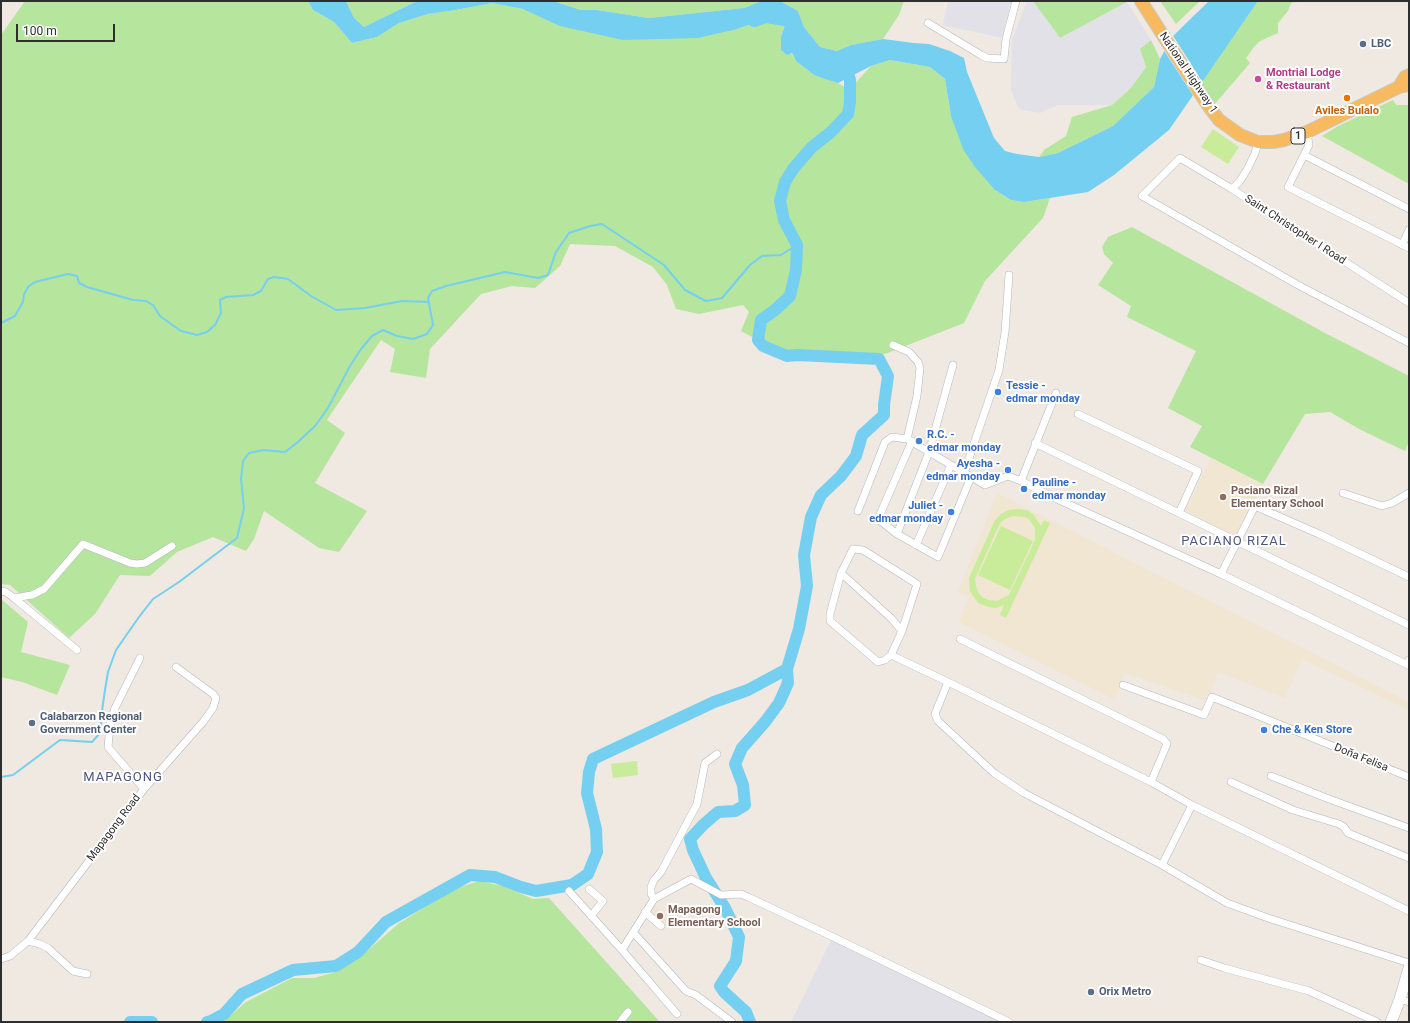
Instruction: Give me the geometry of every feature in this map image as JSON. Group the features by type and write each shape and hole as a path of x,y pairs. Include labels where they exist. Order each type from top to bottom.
{"highway":[{"name":"National Highway 1","path":"1140,1 1219,120 1240,135 1258,142 1284,140 1307,132 1404,86 1405,77 1409,75"}],"main road":[{"path":"1391,1022 1405,1000 1409,968"}],"street":[{"path":"928,23 987,58 1004,59 1006,39 1016,1"},
{"path":"1307,132 1309,145 1288,187 1409,248"},
{"path":"1232,189 1240,181 1248,168 1256,153 1258,142"},
{"path":"1304,155 1409,209"},
{"name":"Saint Christopher I Road","path":"1409,303 1232,189 1180,158 1142,196 1298,285 1409,343"},
{"path":"1402,245 1409,230"},
{"path":"964,473 999,370 1005,332 1009,275"},
{"path":"893,345 909,352 918,362 920,368 910,440 878,519 897,534 938,558 971,477"},
{"path":"897,534 929,452 953,365"},
{"path":"1021,480 1056,393"},
{"path":"1078,414 1198,471 1180,513"},
{"path":"858,511 885,442 892,437 910,440 985,485 1008,476 1021,480 1057,499 1221,574 1408,663"},
{"path":"1035,443 1409,625"},
{"path":"916,545 951,465"},
{"path":"1343,493 1382,506 1392,503 1409,493"},
{"path":"1221,574 1255,506 1319,534 1409,577"},
{"path":"14,598 32,595 44,589 83,544 137,564 145,563 172,546"},
{"path":"853,549 863,550 917,584 902,631 891,655 885,660 878,662 830,621 830,614 841,573 853,549"},
{"path":"841,573 891,618 902,631"},
{"path":"1,591 6,592 14,598 77,650"},
{"path":"960,639 1163,740 1167,744 1151,782"},
{"path":"891,655 1151,782 1192,805 1409,911"},
{"name":"Mapagong Road","path":"1,959 10,956 28,941 144,789 108,747 110,725 115,708 140,658"},
{"path":"144,789 203,722 216,703 216,698 213,694 176,667"},
{"path":"948,682 935,714 938,720 994,773 1024,793 1162,865 1227,903 1268,918 1409,963"},
{"name":"Doña Felisa","path":"1123,685 1204,715 1212,697 1409,777"},
{"path":"654,899 651,894 651,887 654,880 661,872 697,804 705,763 717,754"},
{"path":"1271,776 1409,828"},
{"path":"1231,782 1293,810 1339,824 1344,827 1348,833 1409,858"},
{"path":"1162,865 1192,805"},
{"path":"622,950 654,899 691,879 721,895 741,894 748,897 1009,1022"},
{"path":"589,889 603,901 591,916"},
{"path":"568,891 622,950 677,1014"},
{"path":"645,912 661,926"},
{"path":"633,932 686,991 696,995 732,1022"},
{"path":"28,941 48,948 73,971 87,974"},
{"path":"1201,960 1224,968 1309,990 1377,1022"},
{"path":"620,1022 628,1012"}],"shaded area":[{"path":"948,1 1011,1 1002,38 943,25"},
{"path":"1027,1 1033,1 1060,38 1127,2 1151,40 1140,49 1146,67 1131,88 1112,105 1058,105 1040,113 1019,109 1011,90 1012,40"},
{"name":"Paciano Rizal Elementary School","path":"1211,458 1263,484 1235,536 1185,511"},
{"path":"997,493 1409,702 1409,710 1302,659 1285,698 1218,672 1207,701 1125,673 1114,699 959,622 969,597 958,592"},
{"name":"Mapagong Elementary School","path":"654,906 672,919 665,926 649,913"},
{"path":"832,938 978,1005 1015,1022 791,1022"}],"green space":[{"path":"25,1 308,1 313,10 334,22 352,43 377,37 399,23 428,14 492,3 523,9 737,29 774,16 782,18 785,25 781,37 796,61 814,75 838,83 849,90 871,66 890,60 930,67 945,79 951,116 995,190 1011,200 1024,202 1050,198 1043,218 985,281 964,323 885,354 860,359 787,356 741,331 749,312 743,305 699,314 676,309 667,285 653,267 615,246 570,244 560,266 535,288 512,286 481,294 430,349 426,378 390,372 395,349 381,340 327,420 345,433 315,483 367,511 339,552 319,548 264,511 254,539 246,551 213,537 177,552 150,576 120,575 95,614 69,638 10,585 1,584 1,35"},
{"path":"346,1 417,1 364,27 354,18"},
{"path":"553,1 762,1 744,8 649,18 597,10 581,10"},
{"path":"780,1 904,1 899,15 883,39 851,45 837,51 820,47 804,27 798,11"},
{"path":"1033,1 1127,1 1127,2 1060,38"},
{"path":"1160,1 1200,1 1176,24"},
{"path":"1258,1 1302,1 1291,3 1288,11 1278,23 1278,33 1260,41 1254,47 1246,58 1250,63 1214,105 1200,84"},
{"path":"1151,40 1160,59 1154,87 1113,126 1058,153 1039,157 1044,150 1066,136 1072,117 1112,105 1131,88 1146,67 1140,49"},
{"path":"1393,100 1396,105 1409,105 1409,184 1322,136 1338,126"},
{"path":"1213,129 1239,147 1228,164 1201,147"},
{"path":"1132,227 1325,333 1409,376 1409,441 1405,451 1361,430 1330,412 1305,414 1263,484 1190,447 1202,426 1168,408 1196,351 1127,317 1131,306 1098,285 1113,263 1104,254 1102,247 1108,237"},
{"path":"1009,510 1027,510 1033,514 1041,526 1044,520 1050,523 1006,618 1000,615 1004,605 995,608 978,603 970,591 969,578 995,520 1001,514","holes":["1013,516 1025,517 1030,520 1035,528 1035,540 1009,595 997,601 988,600 982,597 978,592 975,579 1000,523"]},
{"path":"1001,526 1033,541 1010,590 978,575"},
{"path":"1,599 28,622 21,652 70,665 57,695 22,682 1,677"},
{"path":"637,761 638,775 613,778 611,764"},
{"path":"479,881 503,886 533,899 549,898 660,1022 223,1022 246,1002 292,978 314,978 339,971 368,950 398,924 454,889"}],"water":[{"path":"308,1 346,1 354,18 364,27 417,1 553,1 581,10 597,10 649,18 744,8 762,1 780,1 798,11 804,27 820,47 837,51 851,45 883,39 929,44 950,51 964,58 967,72 994,138 1005,151 1039,157 1058,153 1113,126 1154,87 1160,59 1172,37 1209,1 1258,1 1169,130 1114,175 1088,192 1024,202 1011,200 995,190 975,167 963,149 951,116 945,79 930,67 890,60 871,66 838,83 825,79 814,75 796,61 792,53 787,55 781,50 781,37 785,25 782,18 774,16 737,29 698,38 623,40 560,26 523,9 492,3 428,14 399,23 377,37 352,43 334,22 313,10"}],"pier":[{"path":"1172,34 1203,83 1194,97 1163,49"}],"waterway":[{"path":"754,21 766,17 779,19 788,21 795,29"},
{"path":"750,1022 746,1012 724,992 720,986 736,961 739,937 725,908 706,878 693,850 690,839 718,812 735,811 745,805 743,785 735,764 742,748 765,722 779,703 788,683 787,669 799,629 807,586 804,555 811,517 821,495 841,476 856,456 862,435 884,415 888,376 879,359 797,355 787,356 763,346 758,340 761,320 775,310 790,296 796,270 797,245 784,220 780,201 785,182 793,169 812,147 831,132 848,114 850,102 850,80 847,70"},
{"path":"1,777 13,775 60,740 92,742 101,732 101,718 108,672 116,650 139,617 153,599 179,582 237,538 244,508 241,479 243,461 249,453 263,450 285,452 315,426 328,408 350,366 372,336 383,330 397,336 413,339 427,334 433,325 428,298 432,291 446,286 505,272 538,278 548,275 556,252 569,233 590,226 602,224 664,265 685,290 706,301 722,298 750,265 762,256 781,255 797,245"},
{"path":"1,323 15,316 23,302 24,294 29,286 35,282 68,274 77,276 79,283 87,287 133,300 146,301 153,305 160,316 181,331 197,335 207,332 215,325 221,313 220,300 226,297 253,295 261,291 268,279 274,277 288,279 311,296 336,310 365,308 402,301 429,302"},
{"path":"207,1022 224,1014 242,994 293,970 336,966 358,952 386,922 470,875 495,877 536,891 572,885 588,874 597,852 596,829 587,793 589,772 593,759 714,702 748,690 787,669"},
{"path":"130,1022 152,1022"}],"place":[{"name":"LBC","path":"1363,44"},
{"name":"Montrial Lodge & Restaurant","path":"1258,79"},
{"name":"Aviles Bulalo","path":"1347,98"},
{"name":"Tessie - edmar monday","path":"998,392"},
{"name":"R.C. - edmar monday","path":"919,441"},
{"name":"Ayesha - edmar monday","path":"1008,470"},
{"name":"Pauline - edmar monday","path":"1024,489"},
{"name":"Paciano Rizal Elementary School","path":"1223,497"},
{"name":"Juliet - edmar monday","path":"951,512"},
{"name":"Calabarzon Regional Government Center","path":"32,723"},
{"name":"Che & Ken Store","path":"1264,730"},
{"name":"Mapagong Elementary School","path":"660,916"},
{"name":"Orix Metro","path":"1091,992"}],"district":[{"name":"PACIANO RIZAL","path":"1234,542"},
{"name":"MAPAGONG","path":"123,778"}]}
